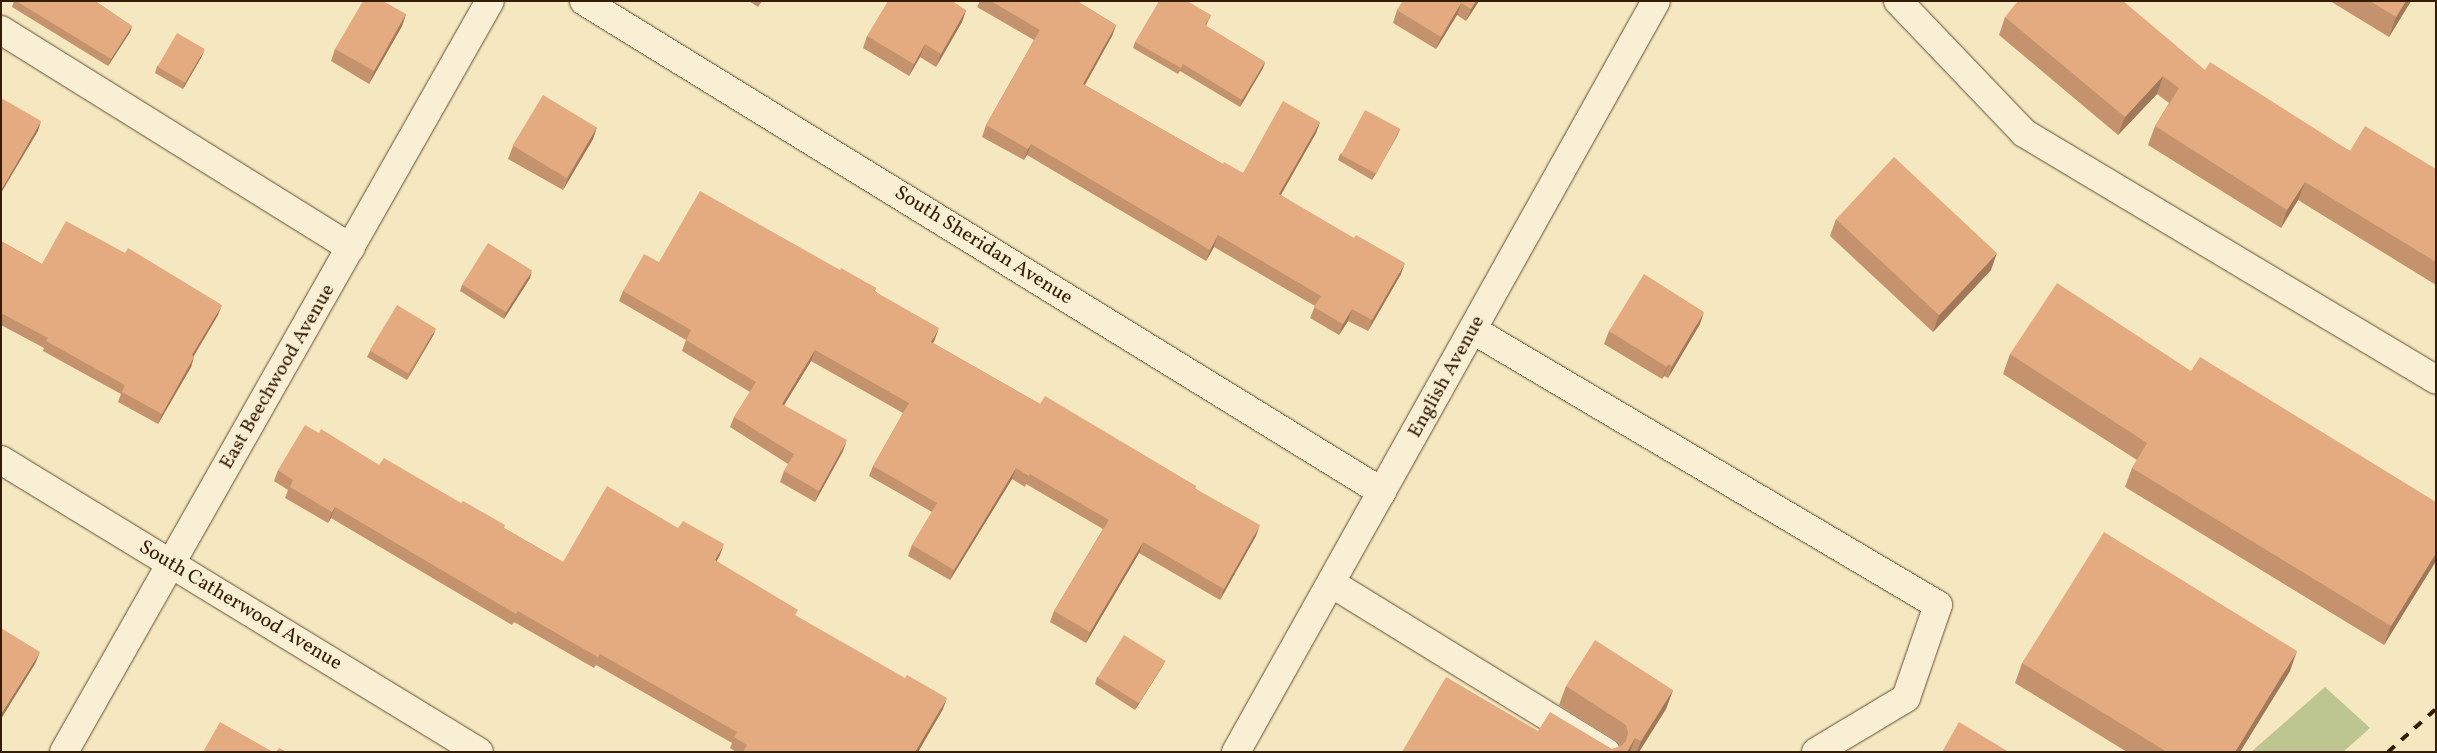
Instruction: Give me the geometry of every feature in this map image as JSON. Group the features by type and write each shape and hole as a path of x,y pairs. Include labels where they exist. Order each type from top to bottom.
{"street":[{"name":"East Beechwood Avenue","path":"64,752 490,1"},
{"name":"South Sheridan Avenue","path":"584,1 1382,492"},
{"name":"English Avenue","path":"1236,752 1656,1"},
{"path":"1898,1 2024,133 2436,380"},
{"path":"1,30 351,248"},
{"path":"1473,330 1938,605 1906,698 1816,752"},
{"name":"South Catherwood Avenue","path":"1,460 479,752"},
{"path":"1331,583 1606,752"}],"green space":[{"path":"2325,687 2370,728 2343,752 2251,752"}],"building":[{"path":"16,1 95,1 132,26 111,59"},
{"path":"363,1 383,1 406,14 374,71 335,49"},
{"path":"888,1 952,1 966,10 941,54 925,44 914,64 867,36"},
{"path":"991,1 1077,1 1116,25 1083,84 1223,164 1224,162 1243,173 1283,101 1320,122 1279,194 1354,238 1356,235 1405,263 1372,320 1352,309 1343,324 1314,307 1321,296 1218,235 1210,250 1031,144 1028,149 986,125 1040,30"},
{"path":"1159,1 1187,1 1211,15 1205,25 1265,62 1242,100 1183,64 1181,68 1135,42"},
{"path":"1403,1 1476,1 1471,9 1461,3 1441,37 1397,10"},
{"path":"2018,1 2123,1 2205,70 2210,62 2350,151 2365,126 2436,169 2436,262 2305,182 2287,210 2155,126 2179,88 2163,76 2125,117 2005,17"},
{"path":"2370,1 2406,1 2396,17"},
{"path":"177,33 205,49 185,83 158,67"},
{"path":"543,95 597,127 567,178 513,146"},
{"path":"3,99 41,121 1,190 1,101"},
{"path":"1365,110 1400,129 1376,174 1341,155"},
{"path":"1894,157 1997,253 1939,315 1836,219"},
{"path":"700,191 840,270 841,268 876,288 874,291 939,328 931,342 1040,404 1045,396 1196,486 1194,488 1260,525 1224,589 1143,542 1090,632 1054,611 1109,520 1030,474 1029,476 1016,468 954,570 912,545 937,503 873,466 909,403 815,350 782,404 847,440 819,491 784,471 794,454 734,417 756,382 686,340 691,330 623,291 644,254 659,262"},
{"path":"66,221 125,253 128,248 222,305 192,355 194,357 162,414 122,392 125,385 46,341 48,338 1,313 1,241 42,264"},
{"path":"488,243 532,271 506,312 462,285"},
{"path":"1644,274 1704,312 1672,366 1669,364 1667,367 1609,331"},
{"path":"2057,283 2191,371 2200,357 2436,502 2436,553 2391,626 2132,468 2147,443 2010,354"},
{"path":"397,305 436,328 408,374 370,350"},
{"path":"305,425 319,433 321,429 379,465 384,458 461,503 463,501 505,525 504,528 563,562 607,486 678,528 683,521 724,544 715,560 798,610 795,615 905,678 907,675 947,698 915,752 743,752 747,745 734,737 737,732 600,654 598,657 518,611 516,614 335,507 332,512 290,487 293,480 278,470"},
{"path":"2104,532 2297,651 2235,752 2167,752 2022,663"},
{"path":"1,628 40,652 1,714"},
{"path":"1124,635 1166,661 1139,703 1098,677"},
{"path":"1595,640 1673,690 1641,741 1635,738 1627,752 1402,752 1446,677 1538,731 1550,712 1612,749 1621,746 1626,741 1628,733 1626,725 1566,686"},
{"path":"220,722 273,752 203,752"},
{"path":"1959,722 2009,752 1942,752"},
{"path":"279,748 287,752 276,752"}],"railway":[{"path":"2388,752 2436,709"}]}
